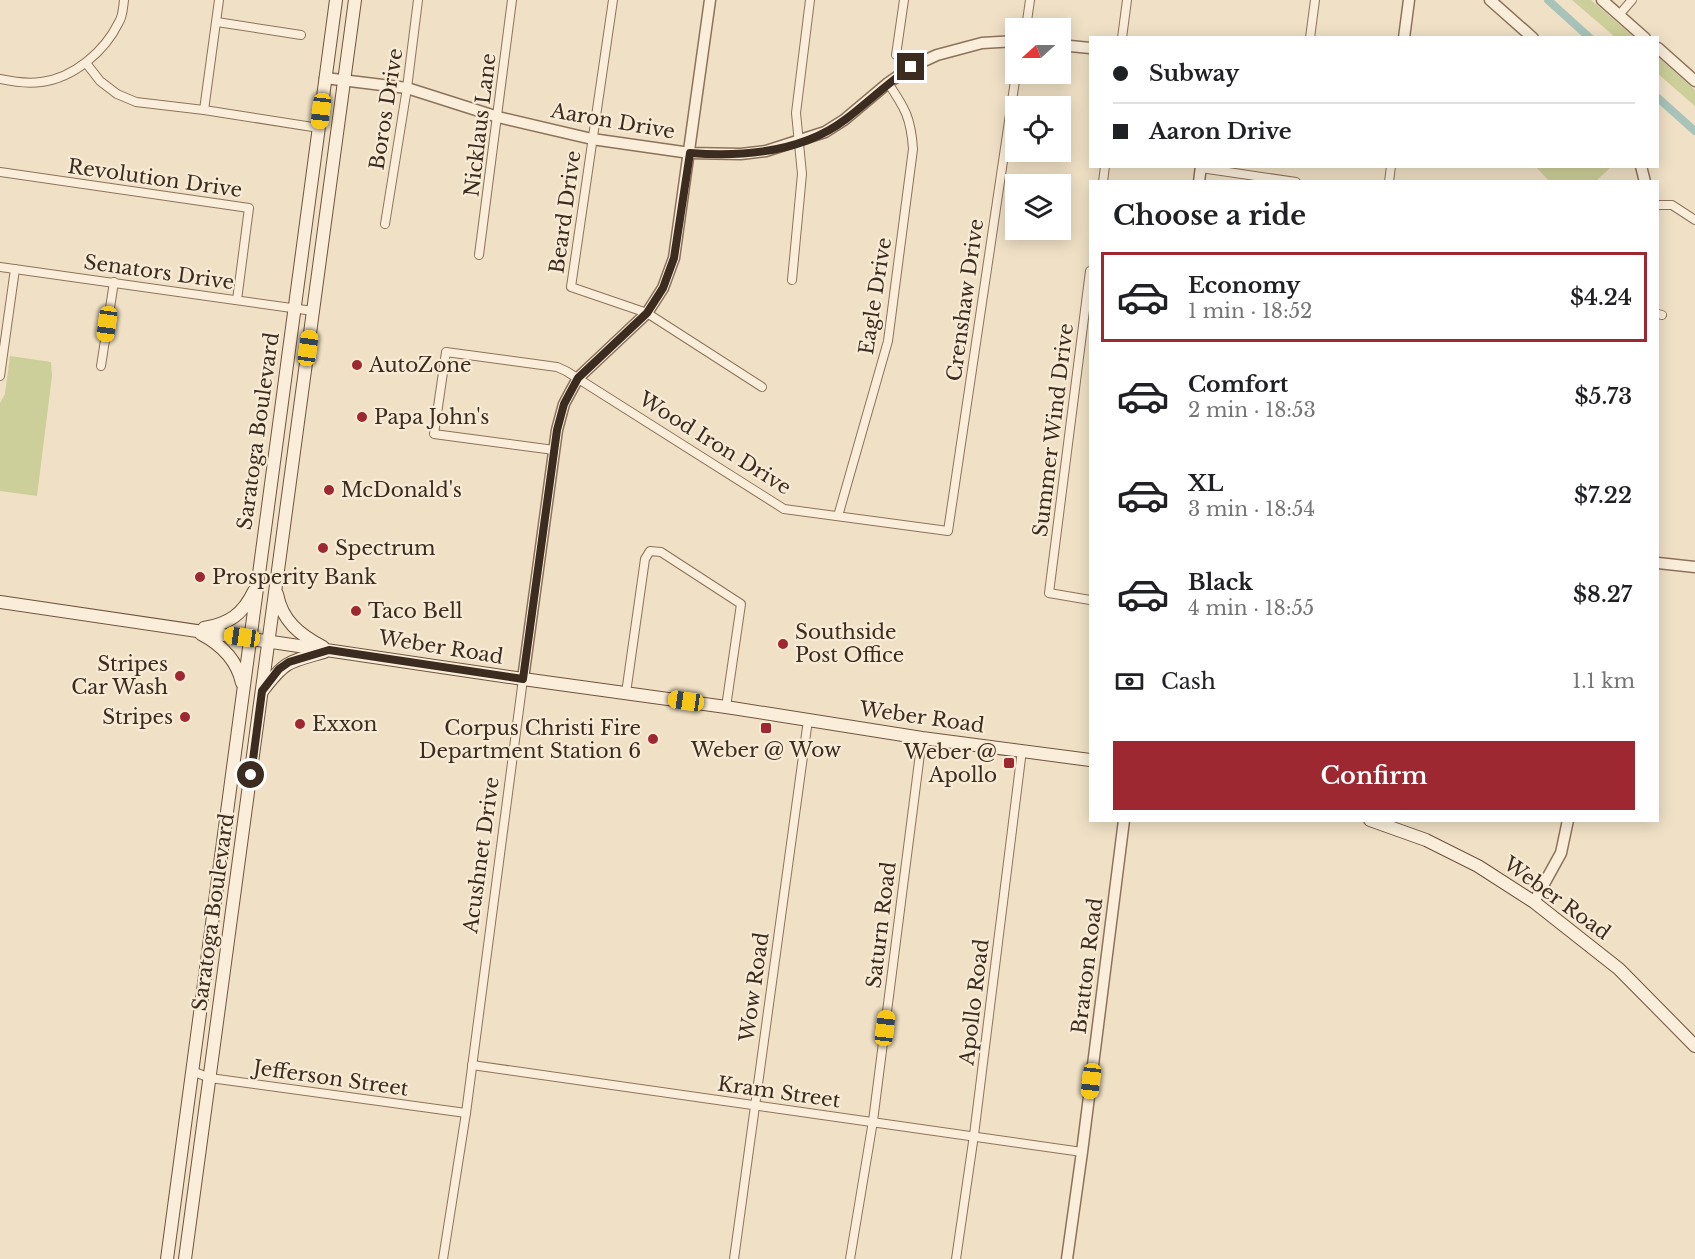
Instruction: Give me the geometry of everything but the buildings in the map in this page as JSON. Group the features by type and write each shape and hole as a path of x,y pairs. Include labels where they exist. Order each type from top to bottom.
{"main road":[{"name":"Saratoga Boulevard","path":"167,1259 336,0"},
{"name":"Saratoga Boulevard","path":"185,1259 355,0"},
{"path":"195,630 216,626 234,619 243,610 257,584"},
{"path":"276,586 279,602 291,625 312,641 329,650"},
{"name":"Weber Road","path":"0,602 726,707 921,738 1089,760"},
{"path":"195,630 225,650 234,662 243,688"},
{"path":"262,691 279,669 289,662 329,650"},
{"name":"Weber Road","path":"1376,822 1426,840 1478,866 1534,902 1619,969 1695,1046"}],"street":[{"path":"0,80 20,83 43,82 63,76 86,63 106,44 121,21 124,0"},
{"path":"204,110 219,0"},
{"name":"Boros Drive","path":"385,224 407,88 418,0"},
{"name":"Nicklaus Lane","path":"479,255 512,0"},
{"name":"Beard Drive","path":"613,0 571,287 647,313"},
{"name":"Acushnet Drive","path":"443,1259 466,1113 554,450 564,404 578,378 647,313 663,288 674,258 710,0"},
{"path":"792,280 802,174 796,113 810,0"},
{"path":"896,55 904,0"},
{"path":"1027,18 1030,0"},
{"path":"1122,36 1127,0"},
{"path":"1310,36 1315,0"},
{"path":"1404,36 1409,0"},
{"path":"1602,0 1643,36"},
{"path":"1619,15 1632,0"},
{"path":"1495,1 1531,36"},
{"path":"217,22 301,35"},
{"name":"Aaron Drive","path":"325,78 407,88 498,117 592,139 690,153 741,154 766,152 825,132 844,120 911,67 937,55 982,43 1005,42"},
{"path":"1071,46 1089,48"},
{"path":"1659,49 1695,81"},
{"path":"86,63 100,81 117,94 136,102 319,128"},
{"name":"Eagle Drive","path":"838,516 888,341 913,149 912,129 905,108 888,83"},
{"name":"Crenshaw Drive","path":"948,531 1015,84"},
{"path":"1207,168 1283,180"},
{"name":"Revolution Drive","path":"0,172 249,208 237,300"},
{"path":"1659,205 1672,205 1695,220"},
{"name":"Senators Drive","path":"0,267 313,311"},
{"path":"0,376 15,269"},
{"name":"Summer Wind Drive","path":"1089,279 1049,593 1089,600"},
{"path":"101,366 114,282"},
{"path":"647,313 762,387"},
{"name":"Wood Iron Drive","path":"554,450 434,434 446,352 557,367 784,508 948,531"},
{"path":"626,693 645,560 650,551 661,552 741,604 726,707"},
{"path":"1659,563 1695,567"},
{"name":"Wow Road","path":"734,1259 808,720"},
{"name":"Saturn Road","path":"850,1259 873,1121 921,738"},
{"name":"Apollo Road","path":"956,1259 974,1135 1022,750"},
{"name":"Bratton Road","path":"1067,1259 1124,822"},
{"path":"1534,902 1561,853 1568,822"},
{"name":"Kram Street","path":"472,1065 1082,1152"},
{"name":"Jefferson Street","path":"192,1071 210,1078 466,1113"}],"green space":[{"path":"1572,0 1591,0 1633,36 1614,36"},
{"path":"1659,58 1695,90 1695,106 1659,75"},
{"path":"1537,168 1610,168 1597,180 1548,180"},
{"path":"10,356 51,362 52,376 37,496 0,491 0,403 5,394"}],"waterway":[{"path":"1548,0 1588,36"},
{"path":"1659,99 1695,131"}],"place":[{"name":"AutoZone","path":"357,365"},
{"name":"Papa John's","path":"362,417"},
{"name":"McDonald's","path":"329,490"},
{"name":"Spectrum","path":"323,548"},
{"name":"Prosperity Bank","path":"200,577"},
{"name":"Taco Bell","path":"356,611"},
{"name":"Southside Post Office","path":"783,644"},
{"name":"Stripes Car Wash","path":"180,676"},
{"name":"Stripes","path":"185,717"},
{"name":"Exxon","path":"300,724"},
{"name":"Weber @ Wow","path":"766,728"},
{"name":"Corpus Christi Fire Department Station 6","path":"653,739"},
{"name":"Weber @ Apollo","path":"1009,763"}],"route":[{"path":"251,775 262,691 279,669 289,662 329,650 523,679 557,430 564,404 578,378 647,313 663,288 674,258 690,153 721,155 766,152 825,132 844,120 911,67"}]}
